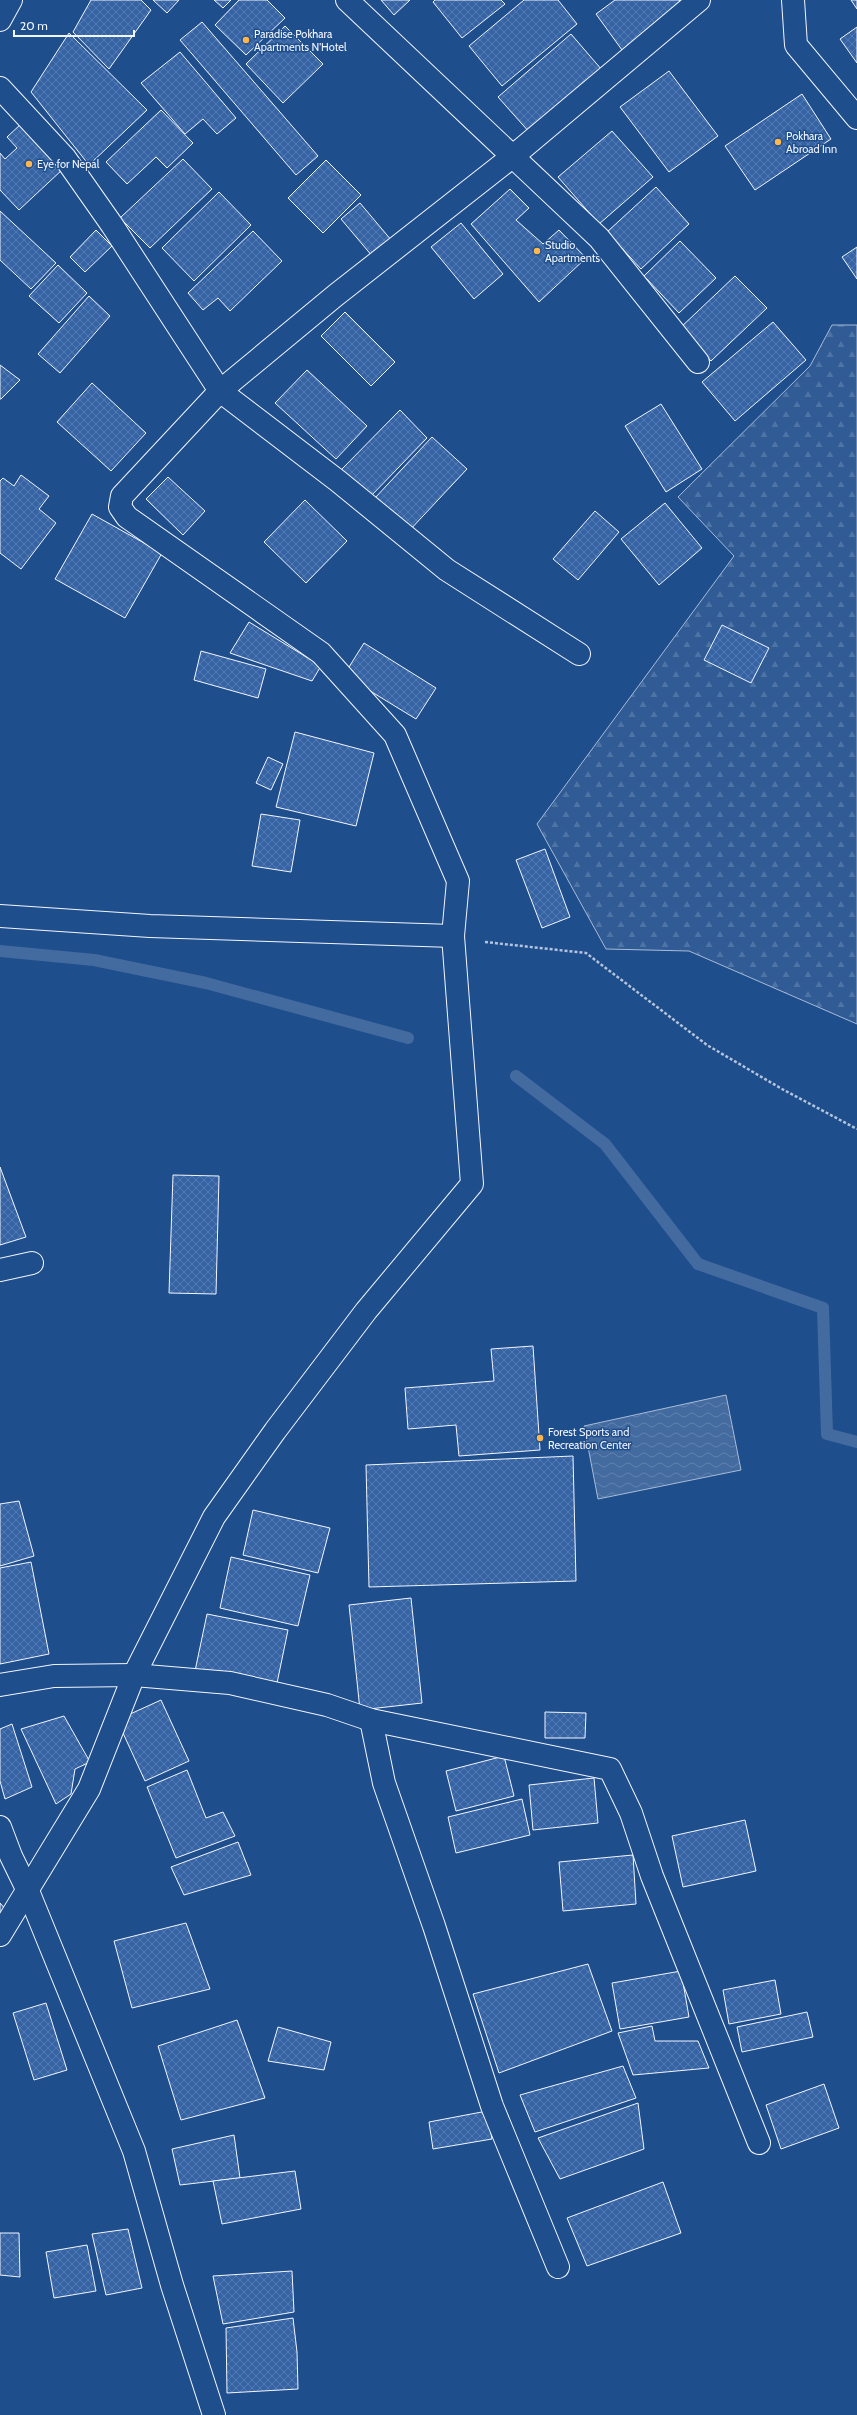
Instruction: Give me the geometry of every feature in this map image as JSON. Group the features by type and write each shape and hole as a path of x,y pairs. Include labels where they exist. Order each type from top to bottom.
{"street":[{"path":"0,20 12,0"},
{"path":"347,0 598,238 698,362"},
{"path":"0,1935 89,1789 134,1675 214,1516 275,1431 366,1311 472,1184 453,936 458,881 396,735 321,653 127,517 120,507 122,496 220,391 336,295 512,157 699,0"},
{"path":"793,0 796,45 857,118"},
{"path":"0,88 65,158 112,224 220,391 338,481 447,570 579,654"},
{"path":"0,916 150,926 453,936"},
{"path":"0,1270 32,1263"},
{"path":"0,1685 54,1676 134,1675 230,1683 327,1705 371,1720 610,1769 631,1813 652,1876 759,2143"},
{"path":"371,1720 384,1782 434,1926 492,2106 558,2267"},
{"path":"0,1827 11,1856 28,1891 134,2151 172,2285 214,2415"}],"path":[{"path":"453,936 494,943 586,953 707,1045 782,1089 857,1129"}],"green space":[{"path":"832,325 857,325 857,1024 689,951 606,949 537,824 734,556 678,497 810,366"}],"water":[{"path":"726,1395 741,1470 598,1499 584,1426"}],"building":[{"path":"91,0 141,0 151,10 109,69 73,32"},
{"path":"153,0 179,0 167,13"},
{"path":"214,0 231,0 223,8"},
{"name":"Paradise Pokhara Apartments N'Hotel","path":"239,0 267,0 285,18 246,55 215,25"},
{"path":"381,0 410,0 394,15"},
{"path":"435,0 501,0 505,4 462,38 433,2"},
{"path":"524,0 558,0 577,24 502,86 469,46"},
{"path":"615,0 679,0 683,4 622,50 596,14"},
{"path":"851,0 857,0 857,9"},
{"path":"202,22 318,156 296,175 180,40"},
{"path":"285,26 323,64 283,103 246,64"},
{"path":"857,27 857,63 840,39"},
{"path":"69,33 147,110 89,165 31,92"},
{"path":"571,34 602,70 530,133 498,97"},
{"path":"180,52 236,118 217,134 203,119 185,134 141,83"},
{"path":"669,71 718,136 669,172 620,107"},
{"name":"Pokhara Abroad Inn","path":"802,94 831,139 755,190 725,146"},
{"path":"161,110 193,143 167,168 156,157 127,184 106,162"},
{"name":"Eye for Nepal","path":"21,124 63,169 19,210 0,190 0,153 5,159 17,148 7,137"},
{"path":"612,131 653,177 599,224 558,177"},
{"path":"183,159 212,189 150,248 120,218"},
{"path":"326,160 361,195 323,233 288,198"},
{"path":"656,187 689,224 641,269 607,232"},
{"name":"Studio Apartments","path":"510,189 529,208 516,220 543,244 559,230 586,258 539,302 471,224"},
{"path":"219,192 251,225 194,281 162,248"},
{"path":"360,203 392,241 373,257 341,219"},
{"path":"0,211 56,263 31,289 0,260"},
{"path":"461,223 503,274 474,299 431,247"},
{"path":"96,230 112,246 85,272 70,257"},
{"path":"253,231 282,261 230,311 218,298 203,310 188,293"},
{"path":"680,241 716,278 679,313 644,276"},
{"path":"857,247 857,279 842,257"},
{"path":"58,265 87,293 59,323 29,296"},
{"path":"735,276 767,308 711,361 679,329"},
{"path":"89,296 110,316 60,373 38,354"},
{"path":"345,312 395,362 371,386 321,336"},
{"path":"773,322 806,360 735,421 702,382"},
{"path":"0,365 20,380 1,399 0,399"},
{"path":"307,370 367,426 336,459 275,403"},
{"path":"92,383 146,433 111,471 57,422"},
{"path":"661,404 702,469 666,492 625,426"},
{"path":"400,410 427,438 369,498 341,470"},
{"path":"432,437 467,469 408,532 374,499"},
{"path":"21,475 49,496 39,509 56,523 21,569 0,553 0,481 3,478 14,486"},
{"path":"168,477 205,511 183,535 146,499"},
{"path":"305,500 347,541 306,583 264,542"},
{"path":"665,503 702,548 659,585 621,539"},
{"path":"595,511 619,532 578,580 553,559"},
{"path":"92,514 162,553 125,618 55,579"},
{"path":"249,622 321,666 312,681 230,653"},
{"path":"722,625 769,648 751,683 704,660"},
{"path":"364,643 436,688 416,719 344,675"},
{"path":"201,651 266,669 258,698 194,680"},
{"path":"295,732 374,753 356,826 276,807"},
{"path":"268,757 283,764 271,790 256,783"},
{"path":"261,814 300,820 291,872 252,866"},
{"path":"545,849 570,917 542,928 516,860"},
{"path":"0,1167 26,1237 0,1245"},
{"path":"173,1175 219,1176 216,1294 169,1293"},
{"path":"533,1346 540,1450 459,1456 456,1425 408,1429 405,1388 494,1381 491,1349"},
{"path":"573,1456 576,1581 369,1587 366,1465"},
{"path":"19,1501 34,1556 0,1566 0,1504"},
{"path":"253,1510 330,1528 318,1573 243,1555"},
{"path":"231,1557 310,1575 298,1626 220,1608"},
{"path":"31,1562 49,1654 0,1664 0,1568"},
{"path":"411,1598 422,1703 360,1710 349,1605"},
{"path":"207,1614 288,1630 276,1688 195,1671"},
{"path":"161,1700 189,1761 145,1781 117,1720"},
{"path":"545,1712 586,1713 585,1738 545,1738"},
{"path":"64,1716 90,1762 75,1769 71,1794 56,1804 21,1729"},
{"path":"12,1724 32,1787 5,1799 0,1781 0,1729"},
{"path":"504,1756 514,1796 456,1811 446,1771"},
{"path":"187,1770 206,1818 223,1812 235,1836 176,1858 147,1787"},
{"path":"594,1778 598,1823 533,1830 529,1785"},
{"path":"522,1799 530,1835 456,1853 448,1817"},
{"path":"745,1820 756,1871 683,1887 672,1836"},
{"path":"238,1842 251,1875 184,1895 171,1867"},
{"path":"633,1855 636,1904 563,1911 559,1862"},
{"path":"0,1903 7,1911 0,1918"},
{"path":"186,1923 210,1989 132,2008 114,1941"},
{"path":"588,1964 612,2031 499,2073 473,1994"},
{"path":"681,1971 689,2017 620,2029 612,1983"},
{"path":"775,1980 781,2014 729,2024 723,1990"},
{"path":"46,2003 67,2070 34,2080 13,2013"},
{"path":"807,2012 813,2037 742,2052 737,2027"},
{"path":"237,2020 265,2098 181,2120 158,2046"},
{"path":"652,2026 655,2041 698,2041 709,2068 633,2075 618,2033"},
{"path":"278,2027 331,2042 324,2070 268,2061"},
{"path":"623,2066 636,2098 535,2132 520,2095"},
{"path":"824,2084 839,2128 781,2149 766,2105"},
{"path":"638,2103 644,2149 560,2179 538,2138"},
{"path":"487,2111 492,2139 433,2149 429,2122"},
{"path":"234,2135 240,2178 180,2185 172,2149"},
{"path":"295,2171 301,2209 222,2224 213,2181"},
{"path":"663,2182 681,2233 587,2266 567,2218"},
{"path":"128,2229 142,2288 106,2295 92,2234"},
{"path":"0,2233 19,2233 20,2277 0,2275"},
{"path":"87,2245 96,2291 54,2298 46,2252"},
{"path":"292,2271 294,2312 223,2324 213,2276"},
{"path":"293,2318 297,2352 298,2389 227,2393 226,2328"}],"waterway":[{"path":"0,951 94,960 206,983 408,1038"},
{"path":"516,1076 605,1144 698,1264 823,1308 827,1434 857,1442"}],"place":[{"name":"Paradise Pokhara Apartments N'Hotel","path":"246,40"},
{"name":"Pokhara Abroad Inn","path":"778,142"},
{"name":"Eye for Nepal","path":"29,164"},
{"name":"Studio Apartments","path":"537,251"},
{"name":"Forest Sports and Recreation Center","path":"540,1438"}]}
